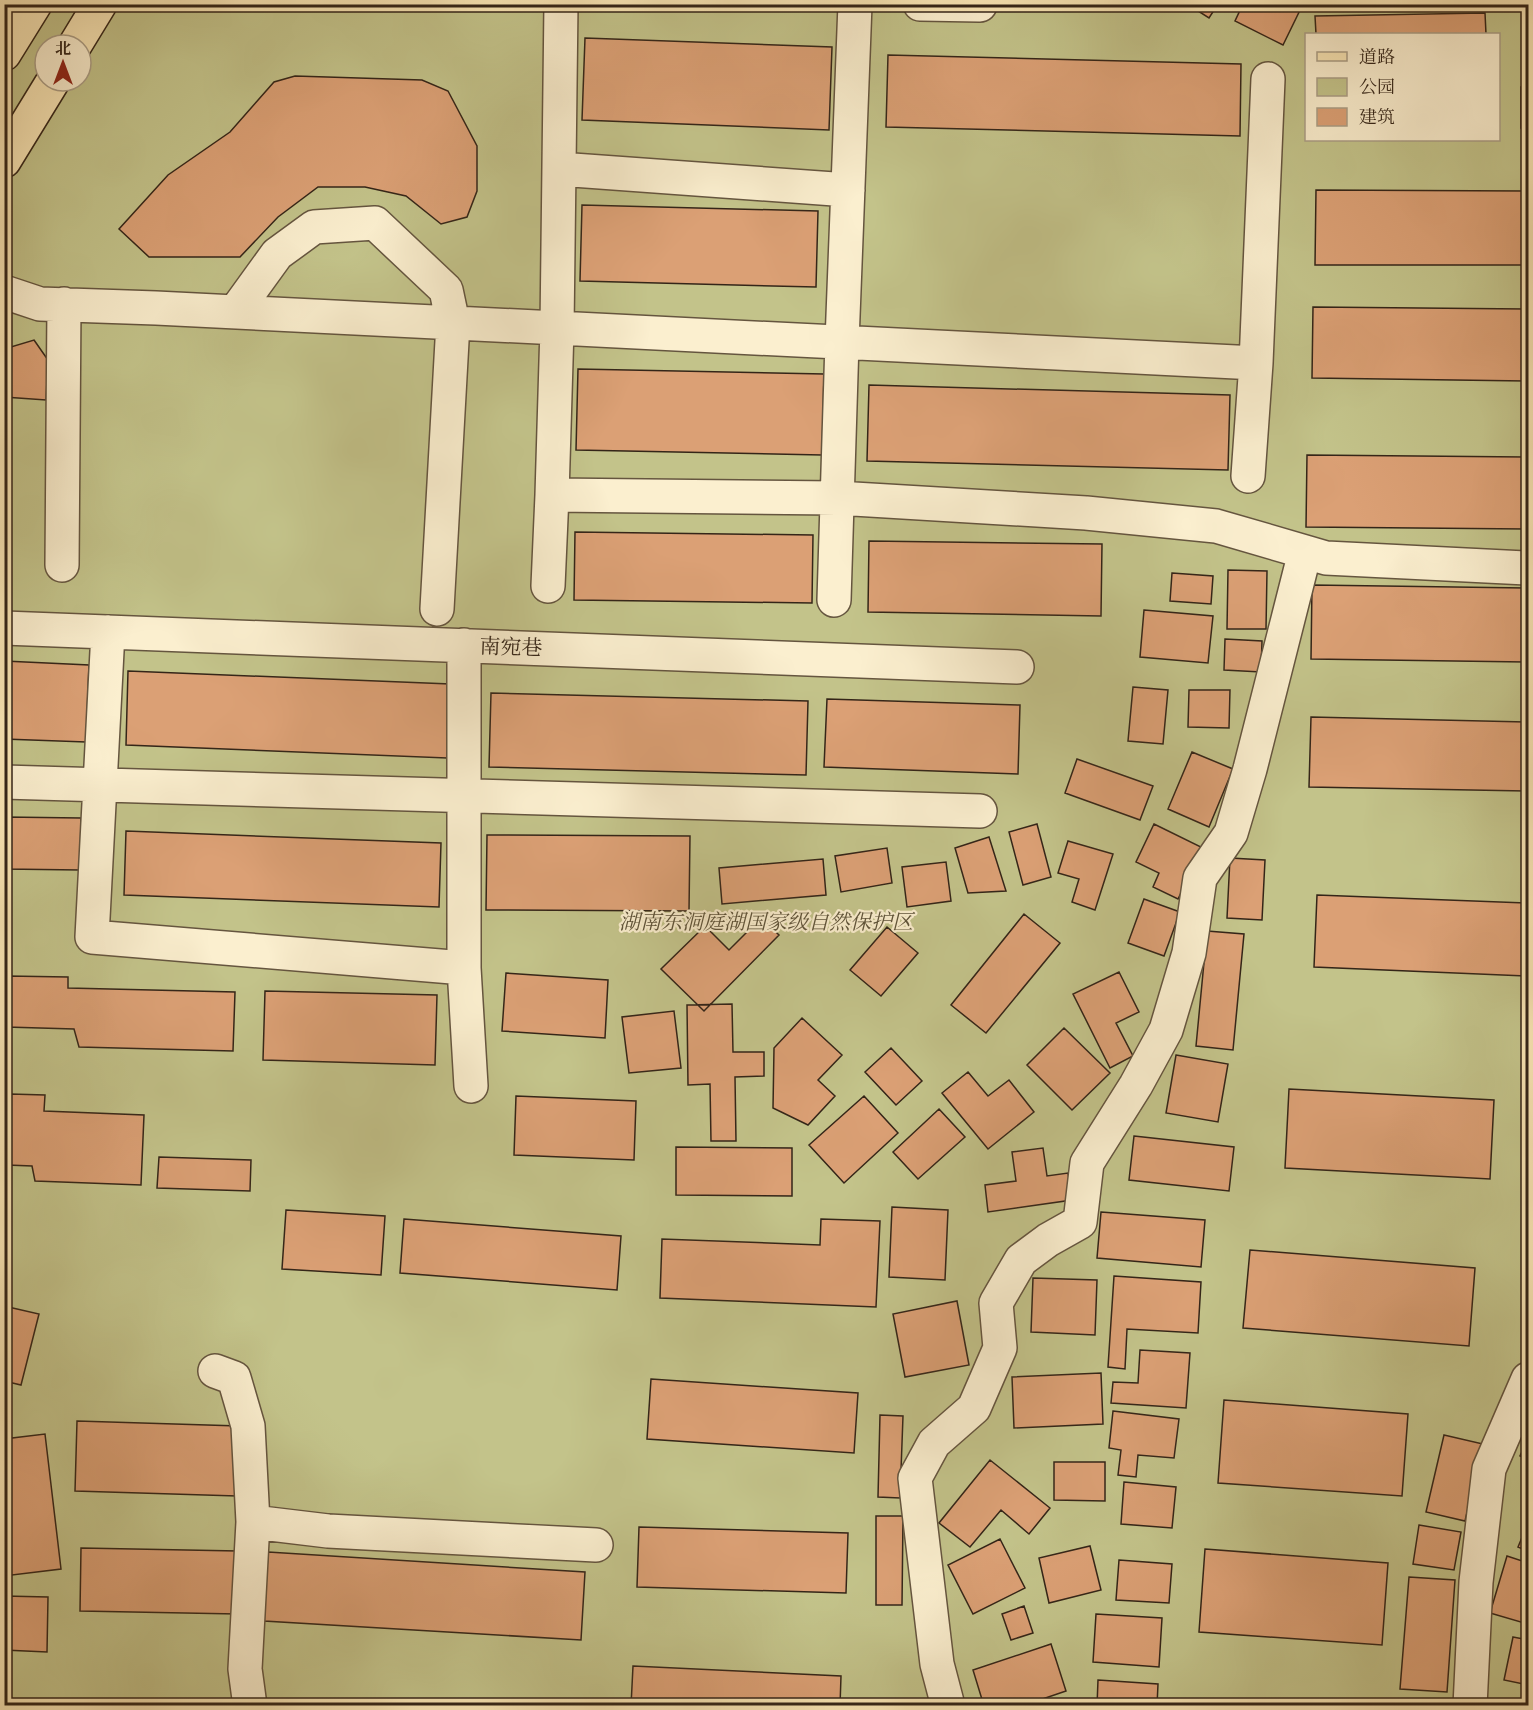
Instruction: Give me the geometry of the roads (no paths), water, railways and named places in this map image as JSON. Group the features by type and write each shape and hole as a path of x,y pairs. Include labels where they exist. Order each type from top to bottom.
{"main road":[{"path":"4,54 35,4"},
{"path":"82,33 100,4"},
{"path":"4,161 46,93"}],"street":[{"path":"548,586 557,328 561,4"},
{"path":"834,600 855,4"},
{"path":"920,4 980,5"},
{"path":"1248,476 1256,363 1268,79"},
{"path":"559,169 848,190"},
{"path":"236,312 277,254 314,226 375,223 446,290 453,323 437,609"},
{"path":"4,292 40,304 1256,363"},
{"path":"62,565 64,304"},
{"path":"552,495 837,498 1086,513 1216,526 1326,558 1528,568"},
{"path":"948,1706 937,1664 915,1478 934,1443 974,1408 1000,1348 996,1303 1021,1260 1048,1240 1080,1222 1087,1163 1136,1085 1166,1030 1189,953 1200,878 1231,833 1250,769 1305,552"},
{"name":"南宛巷","path":"4,628 1017,667"},
{"path":"108,632 92,937 464,968"},
{"path":"464,645 464,968 471,1086"},
{"path":"4,782 980,811"},
{"path":"215,1371 234,1378 248,1426 253,1522 245,1669 250,1706"},
{"path":"1470,1706 1476,1582 1489,1469 1528,1379"},
{"path":"253,1522 328,1531 596,1545"}],"park label":[{"name":"湖南东洞庭湖国家级自然保护区","path":"766,922"}]}
